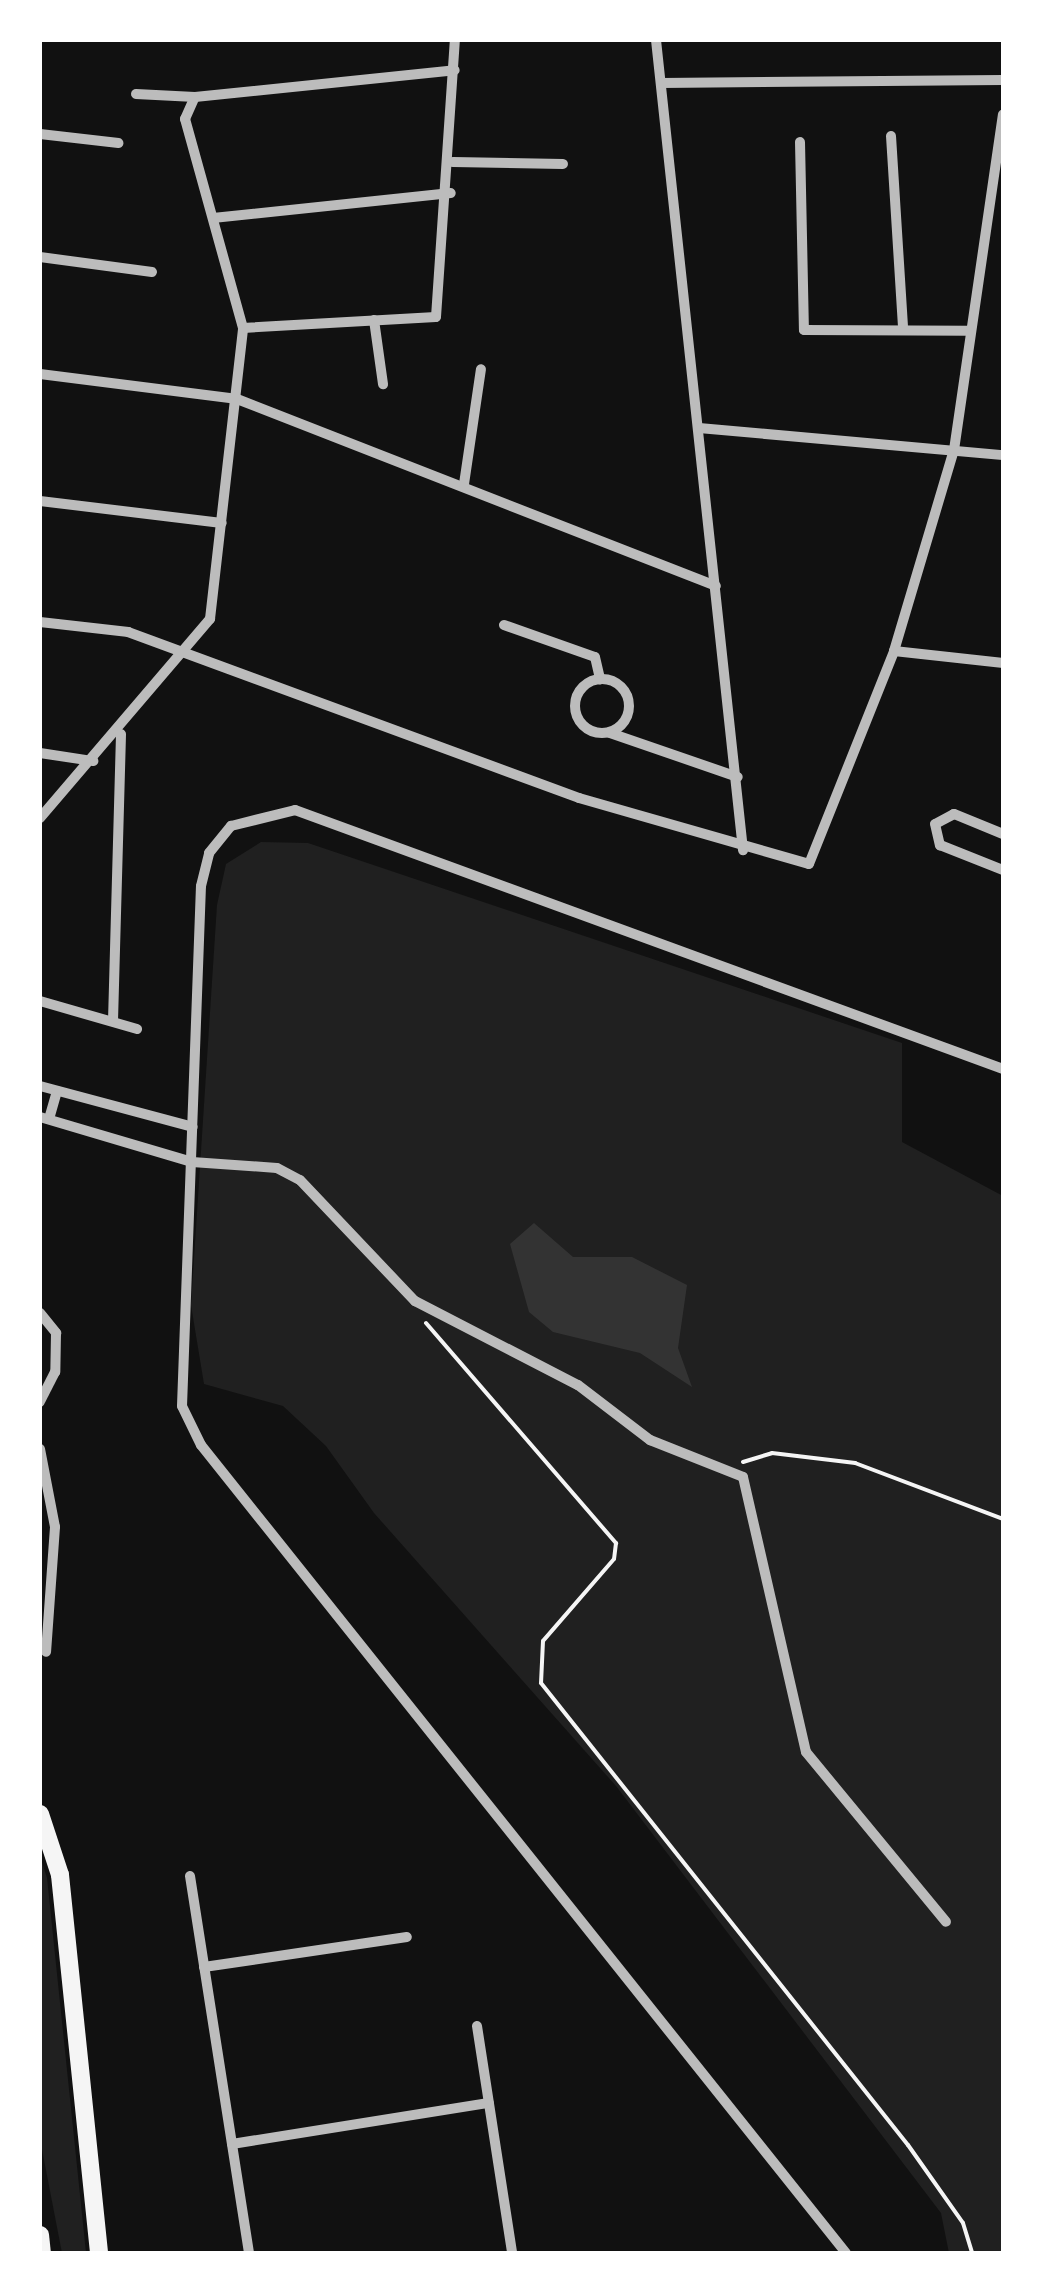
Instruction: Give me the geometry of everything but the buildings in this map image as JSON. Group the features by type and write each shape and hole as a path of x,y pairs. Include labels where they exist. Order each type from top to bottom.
{"main road":[{"path":"40,1814 60,1875 99,2253"},
{"path":"40,2235 42,2253"}],"street":[{"path":"243,328 436,317 451,193 456,40"},
{"path":"656,40 744,850"},
{"path":"136,94 194,97 454,70"},
{"path":"660,84 1003,80"},
{"path":"40,818 122,733 190,654 210,619 243,328 185,119 194,97"},
{"path":"40,622 128,632 744,850 809,864 894,651 954,450 968,331 1003,115"},
{"path":"40,134 118,143"},
{"path":"891,136 903,326"},
{"path":"800,142 804,330 903,326 968,331"},
{"path":"452,162 563,164"},
{"path":"212,218 451,193"},
{"path":"40,257 152,272"},
{"path":"374,320 383,384"},
{"path":"464,484 481,369"},
{"path":"40,374 237,399 464,484 716,586"},
{"path":"699,428 1003,455"},
{"path":"40,500 222,523"},
{"path":"504,625 595,657 600,679"},
{"path":"894,651 1003,663"},
{"path":"610,733 629,704 616,683 600,679 579,692 575,710 584,727 738,777"},
{"path":"112,1021 122,733"},
{"path":"40,754 93,761"},
{"path":"846,2253 201,1446 182,1406 177,1360 209,853 231,826 295,810 1003,1069"},
{"path":"1003,834 954,814 943,816 935,836 1003,870"},
{"path":"40,1001 138,1029"},
{"path":"40,1086 193,1127"},
{"path":"57,1091 45,1118 192,1162 277,1168 300,1180 415,1300 578,1385 650,1440 730,1468 752,1500 806,1752 946,1922"},
{"path":"40,1313 56,1333 55,1372 40,1402"},
{"path":"40,1449 55,1527 46,1652"},
{"path":"190,1876 249,2253"},
{"path":"204,1968 407,1936"},
{"path":"477,2026 512,2253"},
{"path":"232,2144 489,2103"}],"path":[{"path":"415,1300 616,1543 614,1559 543,1641 541,1683 908,2145 963,2222 972,2253"},
{"path":"730,1468 772,1453 856,1463 1003,1519"}],"shaded area":[{"path":"261,842 308,843 902,1043 902,1142 1003,1196 1003,2253 949,2253 941,2213 616,1786 374,1513 326,1446 283,1406 204,1384 191,1305 217,905 226,864"},
{"path":"534,1223 573,1257 632,1257 687,1285 678,1348 692,1387 640,1353 553,1332 529,1312 510,1244"},
{"path":"40,1856 47,1878 86,2253 62,2253 40,2139"}]}
